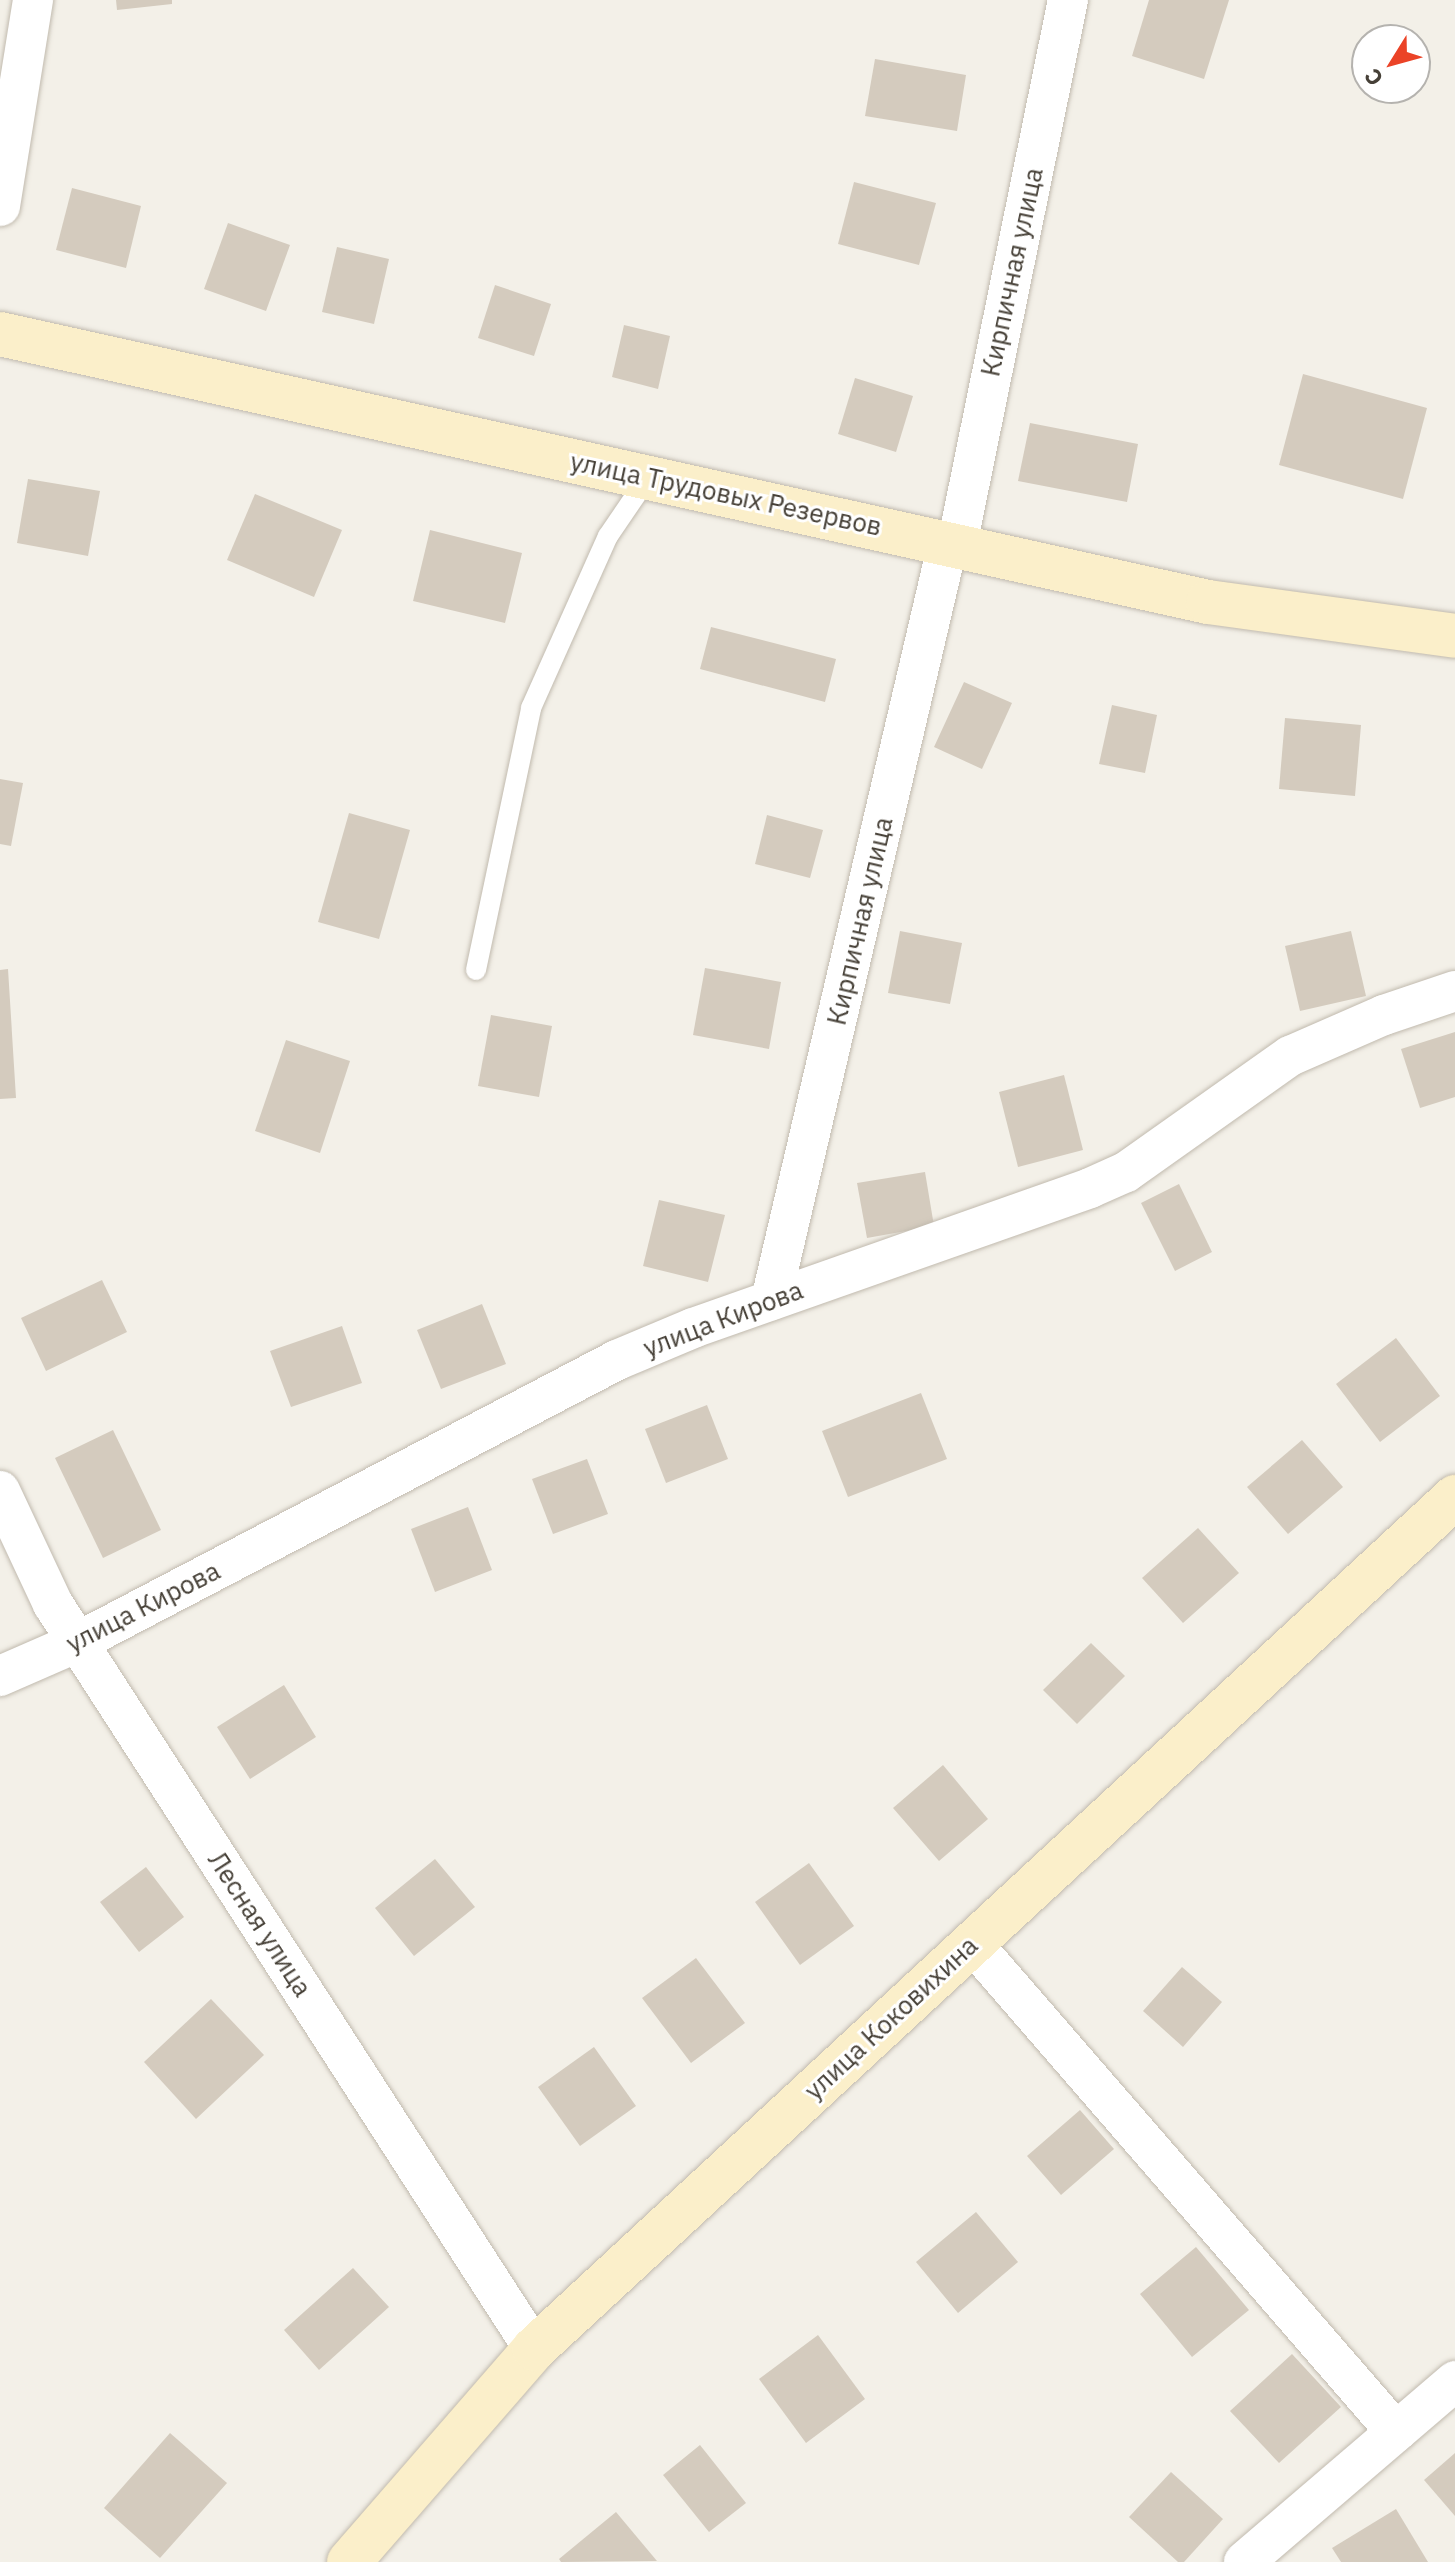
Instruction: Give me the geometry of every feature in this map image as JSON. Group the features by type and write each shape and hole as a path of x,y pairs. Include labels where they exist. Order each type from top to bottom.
{"street":[{"path":"0,206 33,0"},
{"name":"Кирпичная улица","path":"771,1300 952,544 1068,0"},
{"name":"улица Трудовых Резервов","path":"0,334 1208,602 1455,636"},
{"name":"улица Кирова","path":"0,1676 78,1642 545,1395 680,1333 1090,1188 1126,1172 1290,1056 1384,1015 1455,991"},
{"name":"Лесная улица","path":"0,1491 53,1604 534,2349"},
{"name":"улица Коковихина","path":"349,2562 534,2349 1455,1497"},
{"path":"972,1943 1396,2432"},
{"path":"1244,2562 1455,2381"}],"lane":[{"path":"476,970 531,708 608,536 649,476"}],"building":[{"path":"116,0 172,0 172,4 117,10"},
{"path":"1149,0 1229,0 1204,79 1132,56"},
{"path":"875,59 966,75 957,131 865,116"},
{"path":"854,182 936,203 919,265 838,244"},
{"path":"72,188 141,206 126,268 56,250"},
{"path":"228,223 290,245 266,311 204,289"},
{"path":"337,247 389,259 374,324 322,312"},
{"path":"495,285 551,304 534,356 478,338"},
{"path":"624,325 670,336 658,389 612,377"},
{"path":"1303,374 1427,408 1403,499 1279,465"},
{"path":"855,378 913,396 896,452 838,434"},
{"path":"1030,423 1138,444 1127,502 1018,481"},
{"path":"28,479 100,491 88,556 17,543"},
{"path":"255,494 342,530 314,597 227,560"},
{"path":"430,530 522,553 505,623 413,601"},
{"path":"711,627 836,659 825,702 700,669"},
{"path":"964,682 1012,703 982,769 934,747"},
{"path":"1112,705 1157,715 1145,773 1099,764"},
{"path":"1285,718 1361,725 1355,796 1279,789"},
{"path":"0,779 23,783 11,846 0,844"},
{"path":"349,813 410,830 379,939 318,922"},
{"path":"767,815 823,830 810,878 755,864"},
{"path":"900,931 962,943 950,1004 888,993"},
{"path":"1351,931 1366,996 1300,1011 1285,946"},
{"path":"705,968 781,982 769,1049 693,1035"},
{"path":"8,969 16,1098 0,1099 0,970"},
{"path":"491,1015 552,1026 539,1097 478,1086"},
{"path":"1455,1032 1455,1097 1420,1108 1401,1049"},
{"path":"286,1040 350,1061 320,1153 255,1131"},
{"path":"1064,1075 1083,1150 1018,1167 999,1092"},
{"path":"925,1172 934,1226 867,1238 857,1183"},
{"path":"1179,1184 1212,1252 1175,1271 1141,1203"},
{"path":"659,1200 725,1215 708,1282 643,1266"},
{"path":"102,1280 127,1332 46,1371 21,1318"},
{"path":"482,1304 506,1364 441,1389 417,1330"},
{"path":"342,1326 362,1383 291,1407 270,1351"},
{"path":"1396,1338 1440,1396 1380,1442 1336,1384"},
{"path":"921,1393 947,1459 848,1497 822,1431"},
{"path":"707,1405 728,1459 666,1483 645,1429"},
{"path":"113,1430 161,1530 103,1558 55,1458"},
{"path":"1302,1440 1343,1487 1288,1534 1247,1487"},
{"path":"587,1459 608,1514 553,1534 532,1479"},
{"path":"468,1507 492,1570 435,1592 411,1529"},
{"path":"1198,1528 1239,1573 1183,1623 1142,1578"},
{"path":"1091,1643 1125,1676 1077,1724 1043,1690"},
{"path":"284,1685 316,1737 250,1779 217,1727"},
{"path":"943,1765 988,1819 939,1861 893,1808"},
{"path":"435,1859 475,1907 414,1956 375,1908"},
{"path":"809,1863 854,1926 800,1965 755,1902"},
{"path":"146,1867 184,1917 139,1952 100,1902"},
{"path":"696,1958 745,2023 691,2063 642,1998"},
{"path":"1182,1967 1222,2002 1183,2047 1143,2011"},
{"path":"211,1999 264,2055 196,2119 144,2062"},
{"path":"594,2047 636,2106 580,2146 538,2087"},
{"path":"1080,2110 1114,2149 1061,2195 1027,2156"},
{"path":"976,2212 1018,2262 958,2313 916,2262"},
{"path":"1196,2247 1249,2310 1192,2357 1140,2294"},
{"path":"353,2268 389,2307 319,2370 284,2330"},
{"path":"818,2335 865,2399 806,2443 759,2379"},
{"path":"1292,2354 1341,2407 1279,2463 1230,2411"},
{"path":"170,2433 227,2483 160,2558 104,2508"},
{"path":"700,2445 746,2503 709,2532 663,2475"},
{"path":"1455,2453 1455,2516 1424,2480"},
{"path":"1171,2472 1223,2519 1184,2562 1178,2562 1129,2517"},
{"path":"1396,2509 1428,2562 1341,2562 1332,2548"},
{"path":"616,2512 657,2561 561,2562 559,2559"}]}
